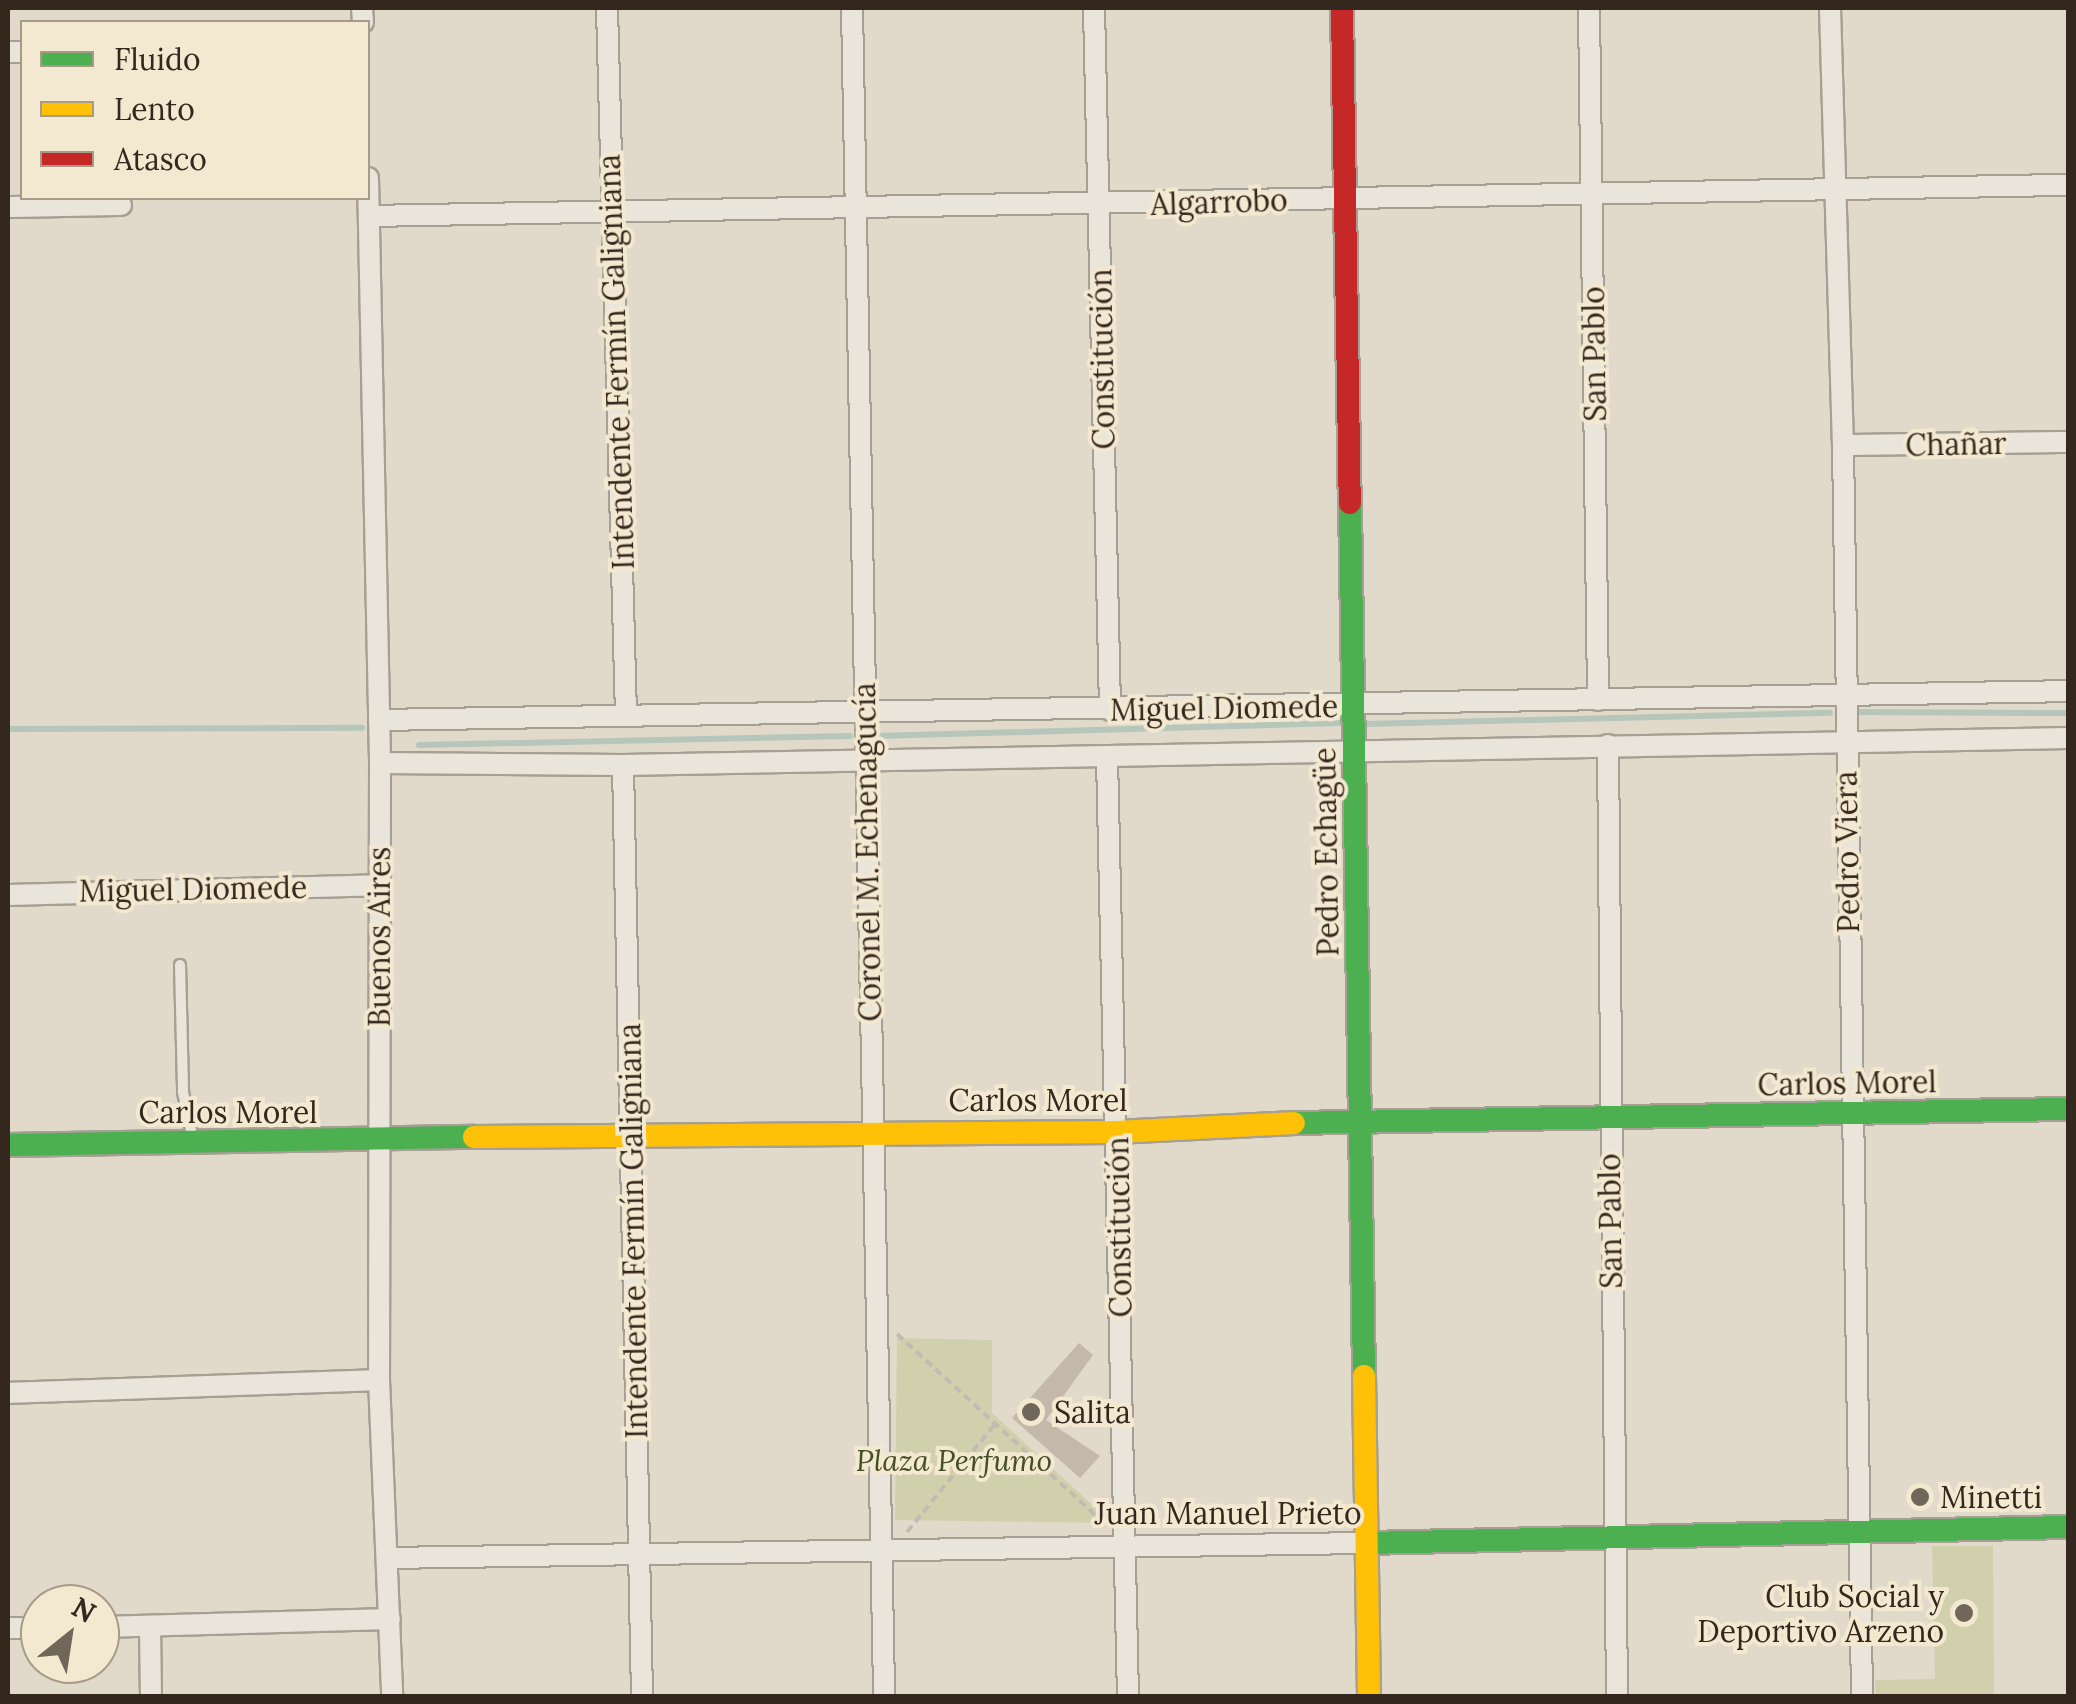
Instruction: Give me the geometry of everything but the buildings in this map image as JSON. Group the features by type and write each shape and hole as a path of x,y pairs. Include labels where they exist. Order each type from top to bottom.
{"street":[{"name":"Intendente Fermín Galigniana","path":"606,8 626,716"},
{"name":"Coronel M. Echenagucía","path":"852,8 873,1130 888,1548 884,1696"},
{"name":"Constitución","path":"1094,8 1110,710"},
{"name":"Pedro Echagüe","path":"1342,8 1370,1696"},
{"name":"San Pablo","path":"1590,8 1598,700"},
{"name":"Pedro Viera","path":"1830,8 1843,446 1862,1696"},
{"name":"Algarrobo","path":"369,216 1098,206 2068,185"},
{"name":"Buenos Aires","path":"369,200 380,763 380,1380 392,1696"},
{"path":"8,206 121,205"},
{"name":"Chañar","path":"1843,446 2068,442"},
{"name":"Miguel Diomede","path":"379,720 2068,692"},
{"name":"Miguel Diomede","path":"380,763 623,765 2068,738"},
{"name":"San Pablo","path":"1608,744 1608,1116 1618,1696"},
{"name":"Constitución","path":"1108,756 1128,1696"},
{"name":"Intendente Fermín Galigniana","path":"623,765 642,1696"},
{"name":"Miguel Diomede","path":"8,895 378,886"},
{"name":"Carlos Morel","path":"8,1145 873,1130 1117,1132 1360,1120 2068,1109"},
{"path":"8,1393 380,1380"},
{"name":"Juan Manuel Prieto","path":"388,1558 1124,1542 1614,1539 2068,1527"},
{"path":"120,1627 390,1619"},
{"path":"150,1626 151,1696"}],"lane":[{"path":"180,965 183,1092 193,1140"}],"path":[{"path":"879,1318 1124,1542"},
{"path":"888,1548 996,1424"}],"green space":[{"name":"Plaza Perfumo","path":"897,1338 992,1340 992,1413 1112,1523 895,1520"},
{"name":"Club Social y Deportivo Arzeno","path":"1932,1546 1993,1546 1994,1696 1876,1696 1875,1680 1935,1679"}],"waterway":[{"path":"1857,712 2068,713"},
{"path":"1367,724 1830,713"},
{"path":"878,736 1342,723"},
{"path":"8,729 362,728"},
{"path":"419,745 850,736"}],"traffic: fast":[{"path":"1350,503 1364,1376"},
{"path":"1294,1123 2068,1109"},
{"path":"8,1145 474,1137"},
{"path":"1367,1543 2068,1527"}],"traffic: slow":[{"path":"474,1137 1117,1132 1294,1123"},
{"path":"1364,1376 1369,1696"}],"traffic: jam":[{"path":"1342,8 1350,503"}],"place":[{"name":"Salita","path":"1031,1412"},
{"name":"Minetti","path":"1920,1497"},
{"name":"Club Social y Deportivo Arzeno","path":"1964,1613"}]}
